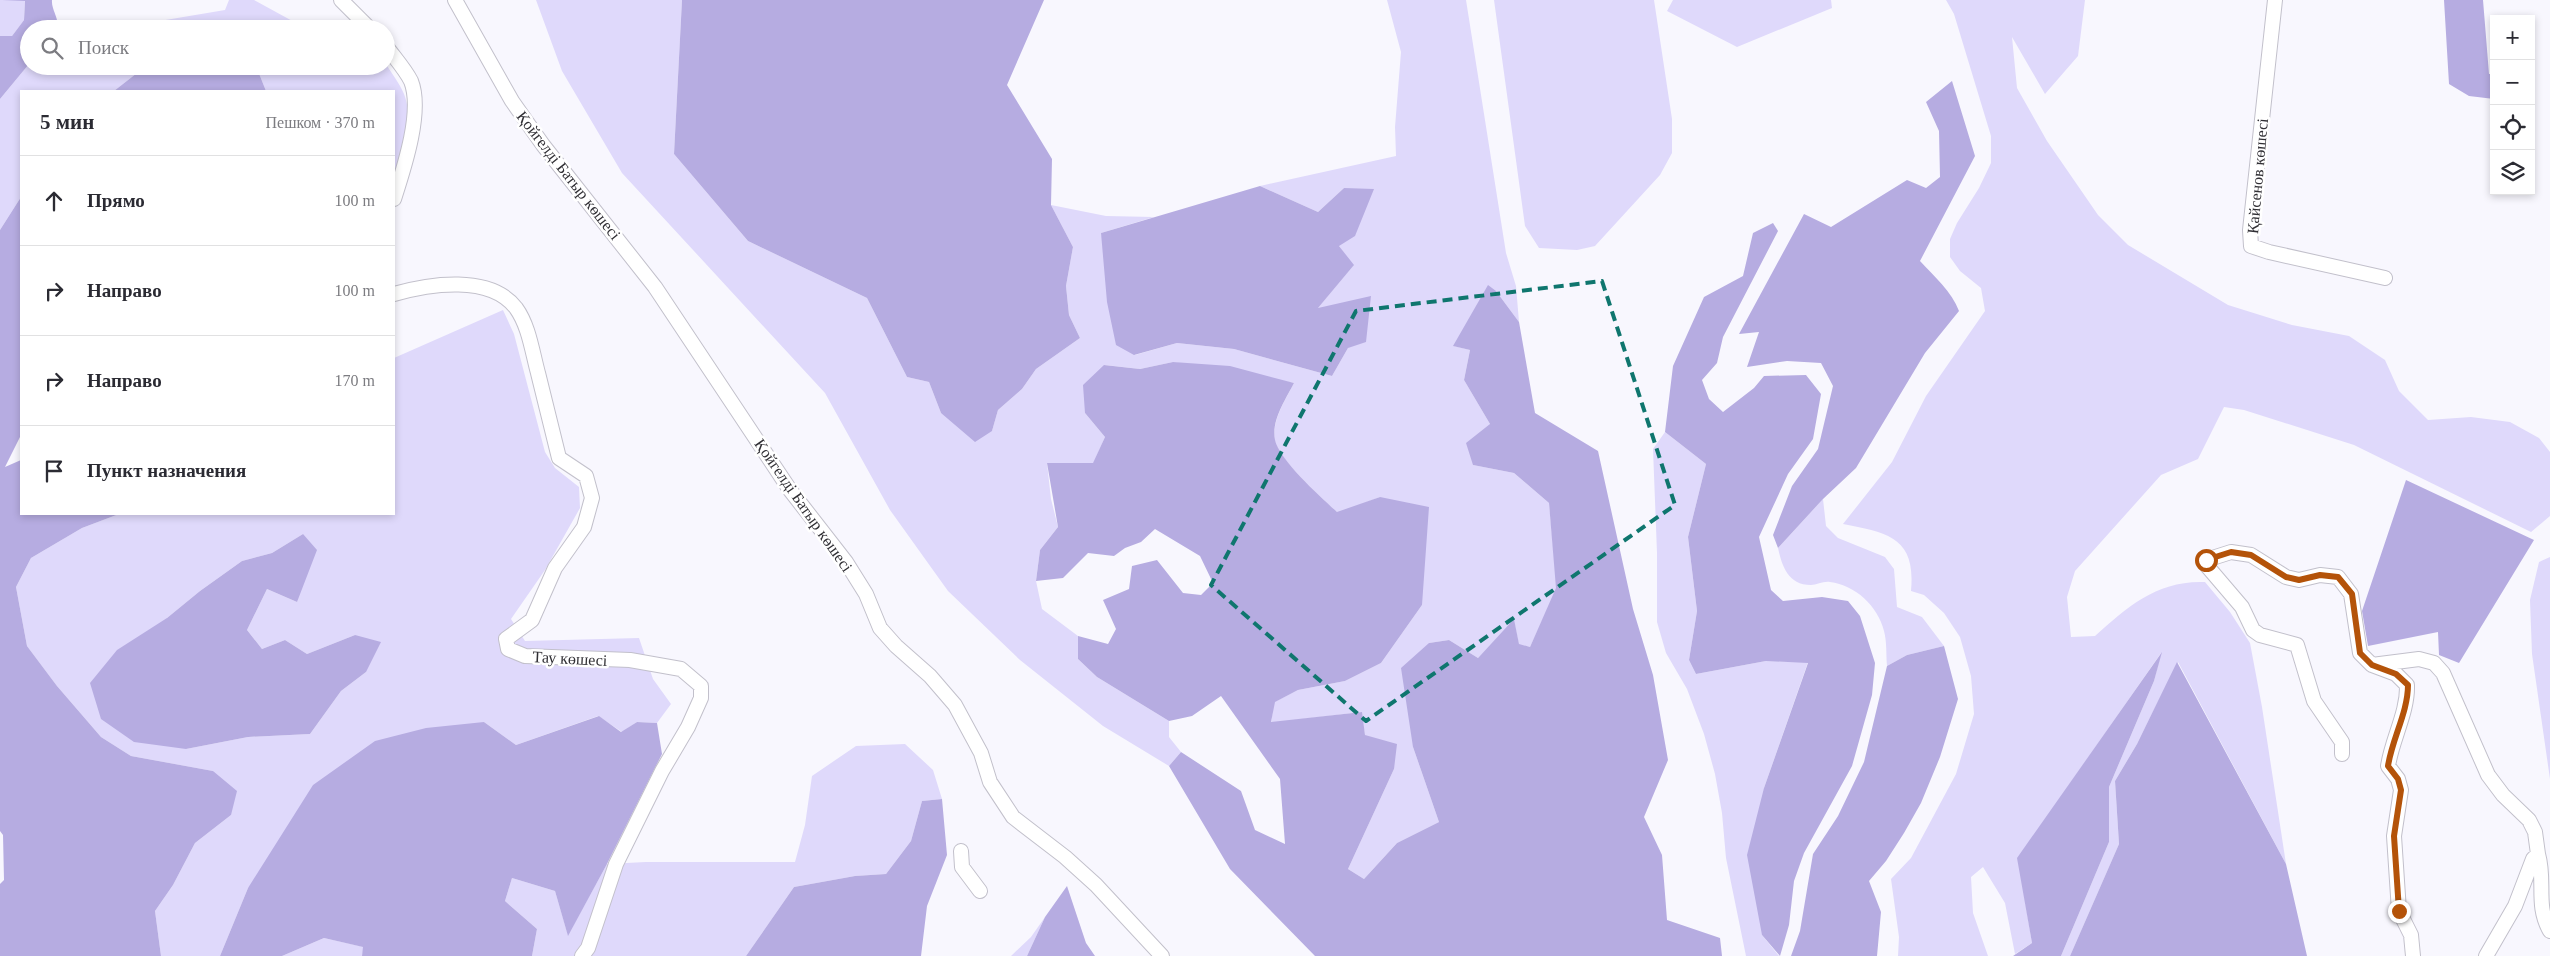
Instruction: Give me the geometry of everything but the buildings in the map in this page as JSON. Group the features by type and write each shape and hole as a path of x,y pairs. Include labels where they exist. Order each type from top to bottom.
{"street":[{"path":"341,0 361,20"},
{"name":"Қойгелді Батыр көшесі","path":"455,0 512,101 543,145 655,286 790,490 846,562 866,594 880,628 896,646 930,676 955,706 981,752 990,782 1013,816 1065,857 1096,885 1162,956"},
{"name":"Қайсенов көшесі","path":"2275,0 2250,230 2251,246 2269,252 2385,278"},
{"path":"395,59 410,80 416,99 405,165 395,196"},
{"name":"Тау көшесі","path":"395,294 422,286 474,285 495,292 515,307 527,331 559,458 586,476 592,498 584,528 555,568 532,620 506,639 508,649 525,656 630,660 681,669 701,686 701,698 688,727 662,771 616,864 588,948 582,956"},
{"path":"2342,754 2342,742 2314,701 2297,645 2260,635 2252,630 2242,607 2207,566 2206,560 2231,552 2251,555 2286,577 2299,580 2320,575 2338,577 2352,594 2360,653 2372,665 2396,674 2408,685 2408,697 2391,749 2388,766 2398,779 2401,790 2394,836 2399,911 2412,935 2413,956"},
{"path":"2372,665 2419,659 2434,663 2443,673 2488,775 2503,794 2529,820 2535,832 2542,867 2542,914 2550,932"},
{"path":"961,850 962,867 980,891"},
{"path":"2486,956 2515,906 2533,859 2538,854"}],"highlighted area":[{"path":"1602,281 1675,505 1366,721 1211,585 1356,311"}],"shaded area":[{"path":"0,0 25,0 24,20 20,20 20,25 12,36 0,36"},
{"path":"2,0 52,0 57,20 24,20 25,1"},
{"path":"229,0 254,0 291,20 166,20 225,10"},
{"path":"536,0 682,0 674,154 748,241 867,298 907,377 929,382 941,413 992,431 998,410 1022,389 1036,369 1080,338 1069,315 1066,286 1073,247 1051,205 1106,216 1154,217 1101,233 1135,355 1177,343 1234,349 1332,376 1348,348 1371,297 1317,309 1353,266 1339,246 1344,188 1318,212 1260,186 1396,156 1395,127 1401,52 1387,0 1466,0 1506,253 1516,286 1519,322 1496,291 1454,346 1470,350 1464,380 1490,424 1473,465 1514,473 1549,503 1557,588 1530,647 1519,645 1514,620 1478,658 1449,640 1429,643 1413,747 1439,822 1397,843 1364,879 1348,869 1394,769 1365,735 1361,712 1271,723 1274,702 1298,690 1345,681 1381,663 1422,605 1380,497 1338,513 1292,468 1278,449 1275,441 1275,426 1294,383 1173,362 1140,369 1105,365 1085,413 1105,437 1093,464 1047,463 1051,499 1058,527 1040,550 1036,581 1042,609 1078,636 1078,659 1097,677 1169,721 1169,737 1181,752 1169,766 1103,726 1020,660 948,591 890,510 825,393 622,173 562,71"},
{"path":"682,0 1044,0 1007,85 1052,159 1051,205 1073,247 1066,286 1069,315 1080,338 1036,369 1022,389 998,410 992,431 975,442 941,413 929,382 907,377 867,298 748,241 674,154"},
{"path":"1494,0 1654,0 1672,119 1672,153 1660,175 1595,246 1577,250 1539,248 1525,226"},
{"path":"1673,0 1831,0 1832,8 1737,47 1667,11"},
{"path":"1946,0 2085,0 2078,56 2045,94 2012,37 2017,88 2047,141 2098,215 2128,245 2228,305 2292,325 2349,336 2385,360 2399,391 2428,420 2471,417 2510,422 2539,438 2550,452 2550,516 2531,532 2354,445 2244,410 2224,407 2198,459 2161,475 2075,571 2067,597 2071,637 2095,636 2132,605 2158,590 2173,585 2205,582 2230,612 2250,643 2262,707 2286,864 2178,662 2137,744 2115,781 2119,844 2070,956 2061,956 2109,842 2109,787 2154,681 2161,653 2018,858 2032,943 2015,954 2005,903 1983,867 1971,877 1973,913 1988,956 1898,956 1899,937 1891,879 1911,858 1956,774 1974,714 1971,676 1960,637 1944,613 1924,595 1911,591 1909,559 1904,548 1886,535 1843,524 1892,462 1926,396 1985,311 1981,288 1960,271 1950,257 1950,239 1991,163 1991,136 1954,14"},
{"path":"2444,0 2483,0 2490,74 2490,99 2469,96 2449,84"},
{"path":"20,25 20,75 0,99 0,36 12,36"},
{"path":"20,75 134,75 115,90 20,90 20,199 0,230 0,99"},
{"path":"134,75 260,75 266,90 115,90"},
{"path":"260,75 393,75 404,94 408,114 406,136 395,174 395,90 266,90"},
{"path":"1952,81 1975,156 1920,261 1937,278 1959,311 1925,353 1856,468 1823,499 1778,548 1773,535 1792,486 1818,449 1833,386 1821,363 1787,361 1747,367 1759,332 1739,334 1804,214 1831,227 1907,180 1926,188 1940,177 1939,131 1926,102"},
{"path":"1260,186 1318,212 1344,188 1374,189 1355,236 1339,246 1354,265 1318,308 1371,296 1366,342 1348,348 1332,376 1234,349 1177,343 1134,355 1116,345 1107,302 1101,233"},
{"path":"20,199 20,437 5,467 20,460 20,515 116,515 82,528 31,558 16,587 27,646 57,686 101,737 131,756 213,771 237,791 231,815 195,843 173,885 155,911 161,956 0,956 0,884 4,880 3,835 0,831 0,230"},
{"path":"1773,223 1778,231 1723,337 1717,363 1702,380 1709,399 1723,412 1754,388 1764,376 1806,375 1821,394 1813,439 1788,474 1759,537 1771,590 1783,601 1822,597 1848,601 1860,616 1875,663 1872,695 1852,766 1804,853 1794,881 1789,925 1780,956 1762,935 1747,855 1764,788 1808,663 1766,661 1696,674 1689,660 1697,611 1688,537 1706,464 1665,432 1673,366 1704,297 1743,276 1753,233"},
{"path":"1488,285 1496,291 1519,322 1535,413 1598,451 1633,609 1653,675 1668,760 1644,817 1662,855 1667,920 1720,938 1722,956 1315,956 1230,869 1169,766 1181,752 1241,791 1255,830 1285,844 1280,779 1221,696 1192,716 1169,721 1097,677 1078,659 1078,636 1108,644 1116,629 1103,600 1129,589 1132,566 1157,560 1183,593 1201,595 1213,583 1200,556 1155,529 1141,542 1125,548 1114,556 1088,553 1063,578 1036,581 1040,550 1058,527 1047,463 1093,463 1105,437 1085,413 1083,385 1104,365 1140,369 1173,362 1230,366 1294,383 1277,417 1274,432 1275,440 1284,458 1292,468 1337,512 1380,497 1429,507 1422,605 1381,663 1345,681 1298,690 1275,702 1271,722 1362,712 1365,735 1397,744 1394,769 1348,869 1364,879 1397,843 1439,822 1413,747 1401,668 1429,643 1449,640 1478,658 1514,619 1519,644 1530,647 1556,588 1549,503 1514,473 1473,465 1466,443 1490,424 1464,380 1470,350 1453,346"},
{"path":"503,310 514,334 545,452 555,468 579,487 580,508 545,570 511,619 525,641 639,638 653,679 671,704 657,723 637,722 622,732 598,716 516,745 484,722 248,888 220,956 161,956 155,911 173,885 195,843 231,815 213,771 131,756 101,737 57,686 27,646 16,587 31,558 82,528 116,515 395,515 395,358","holes":["303,534 297,602 267,589 247,630 262,649 285,640 307,654 355,635 366,672 341,691 310,734 248,737 186,749 167,618 200,591 242,561 272,553"]},
{"path":"1665,432 1706,464 1688,537 1697,611 1689,660 1696,674 1766,661 1808,662 1764,788 1762,935 1779,956 1746,956 1726,858 1722,813 1715,774 1704,734 1687,689 1666,653 1657,622 1657,553 1653,449"},
{"path":"2406,480 2534,540 2459,663 2439,655 2438,632 2368,646 2362,611"},
{"path":"1823,499 1826,526 1838,538 1885,557 1894,569 1897,607 1922,617 1944,646 1907,655 1887,666 1886,640 1881,622 1877,613 1864,598 1848,587 1839,584 1827,582 1813,585 1803,584 1797,582 1787,573 1778,548"},
{"path":"303,534 317,550 297,602 267,589 247,630 262,649 285,640 307,654 355,635 381,642 366,672 341,691 310,734 248,737 186,749 134,742 101,719 90,683 117,650 167,618 200,591 242,561 272,553"},
{"path":"2550,557 2550,779 2532,654 2530,600 2539,562"},
{"path":"1944,646 1958,699 1940,757 1921,803 1886,861 1869,881 1881,912 1877,956 1791,956 1800,931 1813,854 1838,816 1864,762 1887,666 1907,655"},
{"path":"2162,652 2154,681 2109,787 2109,842 2061,956 2013,956 2032,943 2017,858"},
{"path":"2177,662 2286,864 2307,956 2070,956 2119,844 2115,781 2137,744"},
{"path":"599,716 621,732 637,722 657,723 662,754 607,864 568,936 555,891 512,878 505,901 537,929 532,956 362,956 363,947 324,938 282,956 220,956 248,888 313,785 375,741 426,728 484,722 516,745"},
{"path":"905,744 933,770 942,799 922,801 911,841 886,874 855,876 794,887 746,956 532,956 537,929 505,901 512,878 555,891 568,935 607,864 646,862 795,862 805,825 812,776 856,746"},
{"path":"942,799 947,855 927,906 921,956 746,956 794,887 855,876 886,874 911,841 922,801"},
{"path":"1067,886 1086,943 1095,956 1027,956 1045,917"},
{"path":"1045,917 1027,956 1011,956 1031,937"},
{"path":"324,938 364,947 362,956 282,956"}],"route":[{"path":"2206,560 2231,552 2251,555 2286,577 2299,580 2320,575 2338,577 2345,583 2352,594 2360,653 2372,665 2396,674 2408,685 2408,697 2391,749 2388,766 2398,779 2401,790 2394,836 2399,911"}]}
